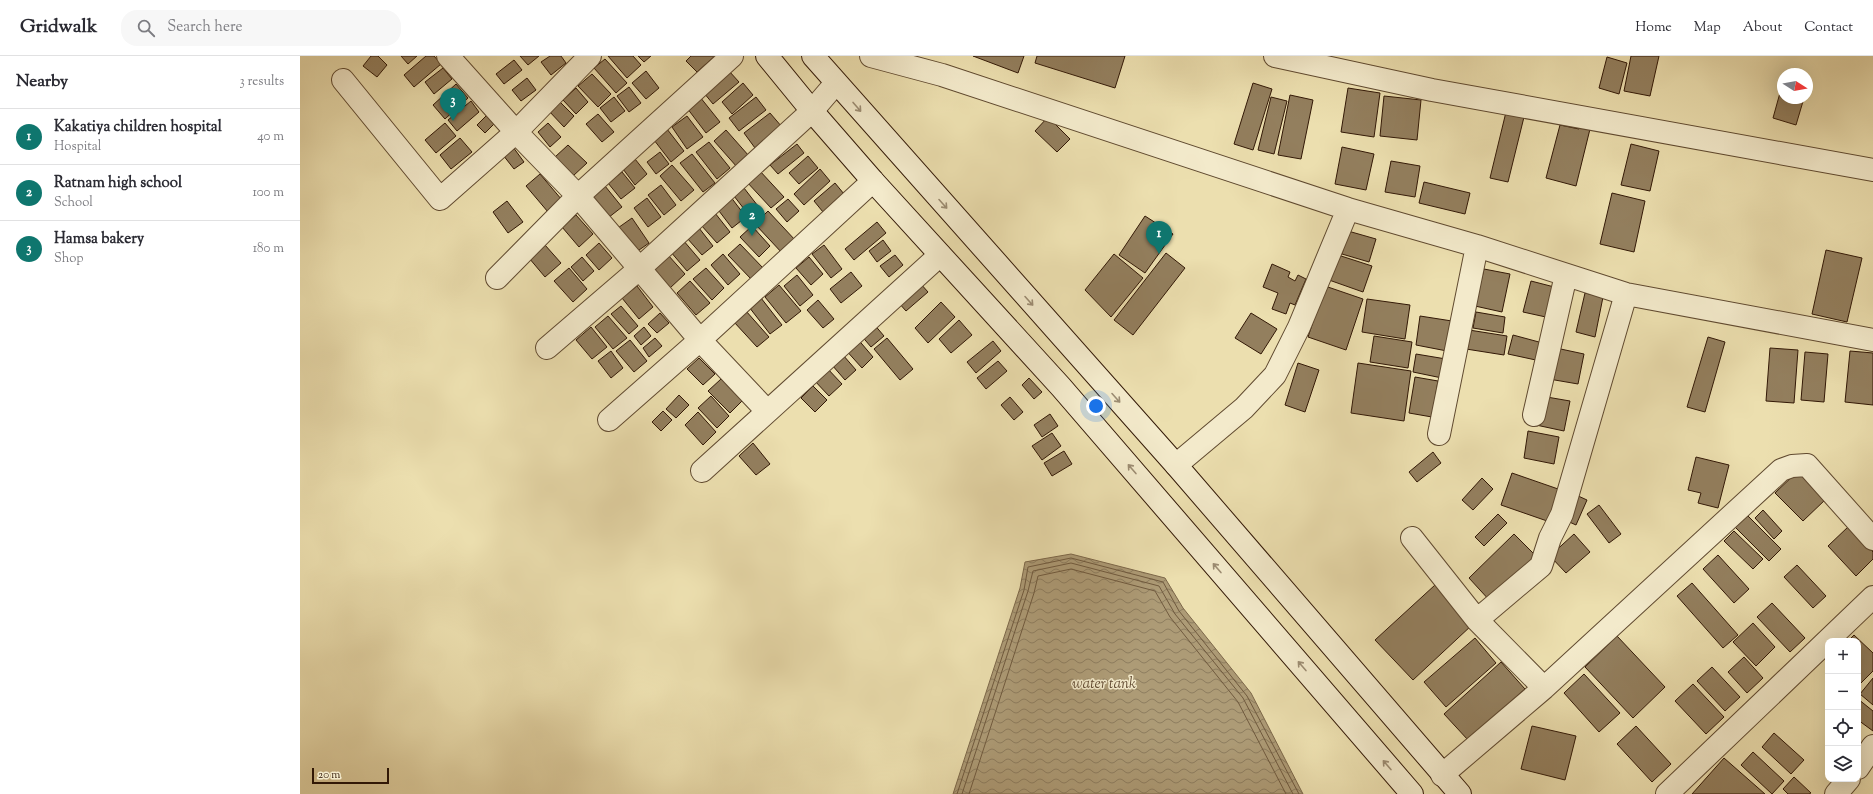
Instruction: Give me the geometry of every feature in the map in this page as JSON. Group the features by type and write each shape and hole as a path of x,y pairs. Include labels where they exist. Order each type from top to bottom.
{"street":[{"path":"448,56 516,132 578,196 700,340 767,412"},
{"path":"497,278 578,196 732,56"},
{"path":"767,56 812,111 873,181 1061,387 1412,794"},
{"path":"813,56 1176,465 1442,775 1460,794"},
{"path":"871,56 942,74 1348,209 1477,246 1626,294 1873,340"},
{"path":"1275,56 1432,90 1873,170"},
{"path":"343,80 440,199 516,132 582,58"},
{"path":"546,348 639,269 812,111 836,83"},
{"path":"609,420 700,340 873,181"},
{"path":"1176,465 1244,408 1275,375 1299,327 1348,209"},
{"path":"1439,434 1477,246"},
{"path":"702,471 940,255"},
{"path":"1534,415 1566,275"},
{"path":"1477,620 1541,566 1550,538 1562,514 1626,294"},
{"path":"1442,775 1544,688 1781,470 1792,466 1807,465 1873,539"},
{"path":"1412,538 1477,620 1544,688"},
{"path":"1667,794 1873,597"},
{"path":"1861,764 1873,746"},
{"path":"1836,794 1846,782"}],"water":[{"name":"water tank","path":"1071,554 1165,578 1183,608 1251,693 1303,794 953,794 1020,588 1025,562"}],"building":[{"path":"371,56 378,56 387,65 377,77 363,66"},
{"path":"401,56 417,56 408,64"},
{"path":"426,56 434,56 441,64 414,87 404,75"},
{"path":"520,56 539,56 528,65"},
{"path":"550,56 561,56 566,63 551,75 541,62"},
{"path":"608,56 633,56 641,65 627,78"},
{"path":"638,56 651,56 644,62"},
{"path":"691,56 715,56 697,72 686,61"},
{"path":"973,56 1024,56 1018,73"},
{"path":"1037,56 1125,56 1115,88 1035,63"},
{"path":"1631,56 1659,56 1650,96 1624,91"},
{"path":"1607,57 1627,63 1619,94 1599,88"},
{"path":"605,59 627,83 616,93 594,68"},
{"path":"514,60 522,70 504,84 496,74"},
{"path":"443,68 452,79 434,94 425,82"},
{"path":"646,71 659,88 646,99 632,83"},
{"path":"729,71 739,82 713,104 704,93"},
{"path":"592,74 611,94 598,107 578,86"},
{"path":"527,78 536,90 521,101 512,90"},
{"path":"743,83 753,95 732,114 722,102"},
{"path":"1253,83 1272,89 1253,150 1234,144"},
{"path":"456,84 468,98 445,119 433,105"},
{"path":"629,87 641,103 629,112 617,96"},
{"path":"576,88 588,102 576,114 563,100"},
{"path":"1348,88 1380,93 1374,137 1341,132"},
{"path":"1290,95 1313,100 1301,159 1278,155"},
{"path":"1384,96 1421,100 1417,140 1380,136"},
{"path":"614,97 625,111 611,122 600,108"},
{"path":"700,97 720,122 706,133 687,108"},
{"path":"756,97 766,110 739,131 729,118"},
{"path":"1271,97 1287,101 1274,154 1258,150"},
{"path":"558,100 574,116 564,127 548,110"},
{"path":"471,101 479,112 457,131 448,120"},
{"path":"1777,104 1802,104 1796,125 1773,118"},
{"path":"1506,112 1524,117 1508,182 1490,178"},
{"path":"770,113 782,127 755,148 744,133"},
{"path":"598,114 614,132 602,142 586,124"},
{"path":"487,115 495,123 485,133 477,125"},
{"path":"687,116 703,137 687,149 672,127"},
{"path":"1048,117 1070,139 1057,152 1035,131"},
{"path":"445,123 456,136 436,153 425,140"},
{"path":"548,123 561,137 550,147 538,132"},
{"path":"1560,125 1579,129 1580,127 1590,129 1576,186 1546,178"},
{"path":"667,129 684,151 671,162 654,140"},
{"path":"726,130 749,156 737,167 714,141"},
{"path":"460,138 472,152 451,169 440,155"},
{"path":"709,142 730,168 717,179 696,152"},
{"path":"797,144 804,153 778,174 770,165"},
{"path":"1631,144 1659,151 1650,191 1621,185"},
{"path":"568,145 587,163 573,176 555,157"},
{"path":"513,147 524,162 514,169 503,155"},
{"path":"1342,147 1374,154 1366,190 1335,184"},
{"path":"660,152 669,164 656,174 647,162"},
{"path":"692,154 715,183 703,192 680,163"},
{"path":"808,156 818,168 799,184 789,173"},
{"path":"635,159 647,174 635,185 623,169"},
{"path":"1391,161 1420,166 1415,197 1385,192"},
{"path":"672,165 694,190 681,201 660,176"},
{"path":"820,169 830,181 804,205 794,194"},
{"path":"759,170 784,197 771,208 746,181"},
{"path":"622,172 635,188 621,199 608,183"},
{"path":"540,174 562,200 548,212 526,186"},
{"path":"1424,182 1470,193 1465,214 1419,203"},
{"path":"835,183 844,194 823,212 814,201"},
{"path":"661,185 676,205 664,215 648,195"},
{"path":"605,186 622,207 604,221 587,201"},
{"path":"744,188 761,210 751,218 734,196"},
{"path":"1612,193 1645,201 1634,252 1600,244"},
{"path":"730,196 746,217 732,228 716,207"},
{"path":"647,198 661,217 648,227 634,208"},
{"path":"788,199 799,211 787,222 776,209"},
{"path":"507,201 523,222 508,233 493,212"},
{"path":"768,211 796,241 783,254 755,224"},
{"path":"715,213 730,232 717,243 701,225"},
{"path":"576,215 593,234 579,247 562,227"},
{"path":"1145,216 1173,234 1145,273 1119,255"},
{"path":"632,218 649,243 632,255 615,230"},
{"path":"877,222 886,233 854,260 845,249"},
{"path":"752,226 770,246 759,257 740,237"},
{"path":"699,228 713,246 702,255 687,238"},
{"path":"1348,231 1376,239 1369,262 1342,254"},
{"path":"683,240 700,260 687,271 670,251"},
{"path":"883,240 891,251 877,262 869,251"},
{"path":"599,243 612,258 599,270 586,255"},
{"path":"740,244 764,269 752,280 728,255"},
{"path":"545,245 561,263 545,277 529,258"},
{"path":"824,245 842,269 831,278 812,254"},
{"path":"1826,250 1862,258 1847,322 1812,314"},
{"path":"1166,253 1185,268 1133,335 1114,320"},
{"path":"723,254 740,274 728,285 711,265"},
{"path":"1114,254 1143,278 1111,317 1085,290"},
{"path":"668,255 685,274 670,288 653,269"},
{"path":"895,255 903,265 889,277 880,266"},
{"path":"1338,255 1372,266 1363,292 1329,280"},
{"path":"582,257 594,271 583,281 571,267"},
{"path":"809,257 823,274 811,285 796,268"},
{"path":"1272,264 1290,272 1288,277 1295,281 1298,275 1306,279 1295,305 1290,303 1286,314 1272,309 1278,293 1263,287"},
{"path":"569,268 587,289 573,302 554,281"},
{"path":"706,268 724,288 712,300 693,279"},
{"path":"1484,269 1510,274 1502,312 1475,306"},
{"path":"851,272 862,286 841,303 830,289"},
{"path":"797,275 813,295 800,306 784,286"},
{"path":"690,281 710,303 696,315 677,293"},
{"path":"1531,281 1562,289 1555,319 1523,312"},
{"path":"920,283 928,292 906,311 898,302"},
{"path":"779,285 801,311 786,323 765,297"},
{"path":"637,286 653,307 639,319 622,298"},
{"path":"1325,286 1363,299 1346,350 1308,337"},
{"path":"1585,293 1603,297 1595,337 1576,332"},
{"path":"761,298 782,325 770,334 749,307"},
{"path":"1367,299 1410,305 1405,339 1362,332"},
{"path":"818,300 834,319 823,328 807,310"},
{"path":"941,302 955,317 928,343 915,328"},
{"path":"621,306 638,326 629,334 611,314"},
{"path":"746,311 769,337 757,347 734,322"},
{"path":"1476,312 1505,317 1503,333 1473,328"},
{"path":"660,313 669,323 657,333 648,324"},
{"path":"1251,313 1277,329 1261,354 1235,338"},
{"path":"608,316 627,338 613,349 595,327"},
{"path":"1420,316 1452,321 1447,351 1416,345"},
{"path":"959,320 972,335 951,353 939,339"},
{"path":"873,323 884,336 871,347 860,334"},
{"path":"591,327 607,347 592,359 576,340"},
{"path":"644,327 651,336 641,345 634,336"},
{"path":"1469,330 1507,336 1504,355 1466,349"},
{"path":"1513,335 1550,345 1545,362 1508,354"},
{"path":"1374,336 1412,342 1408,368 1370,362"},
{"path":"856,337 873,357 862,368 844,348"},
{"path":"1708,337 1725,342 1705,412 1687,407"},
{"path":"655,338 662,346 649,357 643,348"},
{"path":"887,338 913,369 900,380 874,349"},
{"path":"630,340 647,361 634,372 616,351"},
{"path":"993,341 1001,351 976,373 967,362"},
{"path":"1556,348 1584,354 1578,384 1549,379"},
{"path":"1770,348 1798,350 1794,403 1766,401"},
{"path":"611,351 623,368 611,378 598,361"},
{"path":"1850,351 1873,353 1873,405 1845,402"},
{"path":"1805,352 1828,354 1824,402 1801,400"},
{"path":"1416,354 1446,359 1442,378 1413,372"},
{"path":"843,355 856,370 845,380 832,365"},
{"path":"699,358 715,374 703,385 687,369"},
{"path":"998,361 1007,371 986,389 977,378"},
{"path":"1298,363 1319,370 1305,412 1285,405"},
{"path":"1358,363 1411,371 1404,421 1351,413"},
{"path":"826,367 842,384 829,396 813,379"},
{"path":"1415,377 1438,381 1432,417 1409,413"},
{"path":"1029,378 1042,392 1034,399 1022,385"},
{"path":"721,379 743,400 730,413 708,391"},
{"path":"813,386 827,400 815,412 801,398"},
{"path":"679,395 689,405 676,418 666,409"},
{"path":"711,396 729,416 717,428 698,408"},
{"path":"1541,396 1570,401 1564,431 1536,425"},
{"path":"1010,397 1023,412 1014,420 1001,405"},
{"path":"663,411 672,420 661,431 652,422"},
{"path":"698,412 716,432 703,445 685,425"},
{"path":"1050,414 1058,426 1042,437 1034,425"},
{"path":"1528,431 1559,437 1554,464 1524,458"},
{"path":"1052,433 1061,446 1042,460 1032,446"},
{"path":"753,443 770,464 756,475 739,456"},
{"path":"1064,451 1072,464 1052,476 1044,463"},
{"path":"1433,452 1441,463 1417,482 1409,472"},
{"path":"1696,457 1729,465 1718,508 1698,503 1701,493 1688,490"},
{"path":"1798,471 1826,499 1803,521 1775,493"},
{"path":"1512,473 1561,490 1550,522 1501,505"},
{"path":"1482,478 1493,489 1473,510 1462,500"},
{"path":"1576,495 1587,500 1576,525 1565,520"},
{"path":"1599,505 1621,534 1609,543 1587,514"},
{"path":"1763,510 1782,531 1774,539 1755,518"},
{"path":"1498,514 1507,523 1484,546 1475,537"},
{"path":"1746,514 1781,549 1769,561 1734,526"},
{"path":"1849,526 1873,552 1873,559 1856,576 1828,546"},
{"path":"1734,531 1763,559 1753,569 1724,541"},
{"path":"1514,534 1537,557 1491,602 1469,578"},
{"path":"1574,534 1590,552 1566,573 1550,556"},
{"path":"1718,555 1749,589 1734,603 1703,569"},
{"path":"1797,565 1826,596 1813,608 1784,577"},
{"path":"1692,583 1738,635 1723,648 1677,596"},
{"path":"1435,585 1472,625 1413,680 1375,640"},
{"path":"1772,603 1805,638 1790,652 1757,617"},
{"path":"1753,623 1775,647 1756,666 1733,642"},
{"path":"1617,636 1665,687 1633,718 1585,667"},
{"path":"1475,638 1496,663 1446,707 1424,682"},
{"path":"1861,642 1873,653 1873,671 1861,683"},
{"path":"1744,657 1763,678 1747,693 1728,672"},
{"path":"1501,662 1525,689 1468,740 1444,714"},
{"path":"1712,667 1740,697 1725,711 1697,681"},
{"path":"1584,674 1620,713 1599,732 1564,693"},
{"path":"1873,678 1873,705 1861,695 1861,693"},
{"path":"1693,684 1724,717 1706,734 1675,701"},
{"path":"1861,701 1873,711 1873,731 1861,722"},
{"path":"1532,726 1576,736 1565,780 1521,769"},
{"path":"1636,726 1671,764 1652,782 1617,744"},
{"path":"1774,733 1804,760 1791,774 1762,747"},
{"path":"1753,752 1784,781 1772,794 1741,765"},
{"path":"1724,758 1765,794 1692,794"},
{"path":"1794,777 1811,793 1788,794 1783,789"}],"place":[{"name":"Hamsa bakery","path":"453,121"},
{"name":"Ratnam high school","path":"752,236"},
{"name":"Kakatiya children hospital","path":"1159,254"}]}
